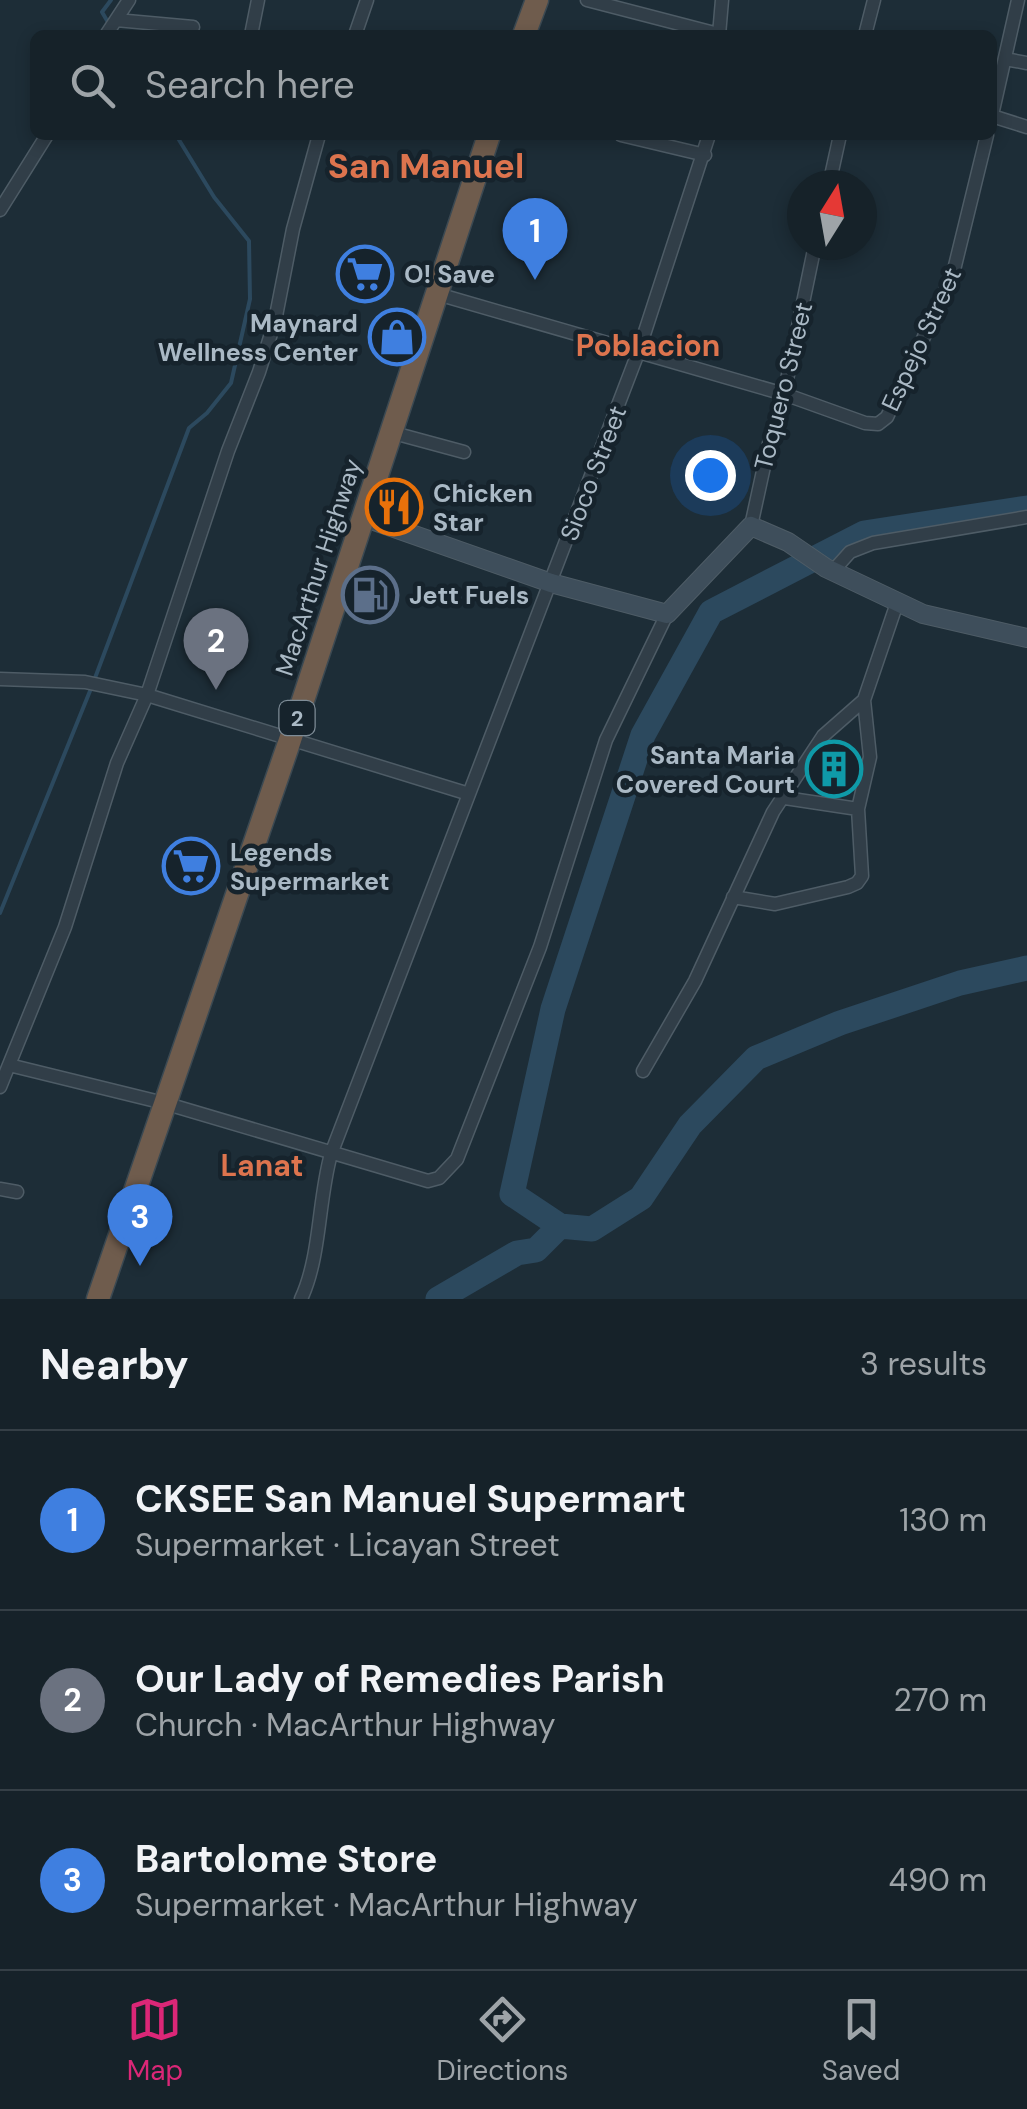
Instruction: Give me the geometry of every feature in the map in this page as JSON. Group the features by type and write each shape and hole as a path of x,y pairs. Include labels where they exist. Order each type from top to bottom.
{"highway":[{"path":"526,30 537,0"},
{"name":"MacArthur Highway","path":"98,1299 290,740 486,140"}],"street":[{"path":"109,30 129,0"},
{"path":"252,30 258,0"},
{"path":"357,30 367,0"},
{"path":"587,0 701,30"},
{"path":"720,30 722,0"},
{"path":"866,30 874,0"},
{"path":"997,94 1018,0"},
{"path":"116,20 193,27"},
{"path":"1005,59 1027,63"},
{"path":"997,118 1027,127"},
{"path":"0,210 44,140"},
{"path":"0,1086 65,927 117,763 146,695 258,372 318,140"},
{"path":"642,140 705,155"},
{"name":"Sioco Street","path":"302,1299 312,1268 320,1196 331,1154 638,353 708,140"},
{"path":"832,170 839,140"},
{"name":"Espejo Street","path":"784,394 864,423 878,424 887,417 953,274 987,140"},
{"name":"Toquero Street","path":"751,526 812,260"},
{"path":"434,293 784,394"},
{"path":"390,432 464,452"},
{"path":"363,518 550,583 666,614"},
{"path":"829,570 850,552 873,543 1027,518"},
{"path":"9,1065 164,1104 428,1181 440,1178 457,1159 540,947 606,740 666,614 751,526 788,542 829,570 897,602 954,623 1027,638"},
{"path":"733,896 776,904 857,883 862,876 858,809 870,757 864,700 897,602"},
{"path":"0,678 85,682 146,695 469,794"},
{"path":"643,1072 686,999 763,832 823,736 864,700"},
{"path":"785,798 858,809"},
{"path":"0,1189 16,1192"}],"waterway":[{"path":"109,24 102,12 111,0"},
{"path":"95,678 189,428 231,383 250,299 249,241 214,197 179,140"},
{"path":"1027,508 864,533 711,612 643,735 553,1009 512,1194 560,1226 592,1229 641,1198 690,1125 756,1058 840,1023 960,983 1027,968"},
{"path":"0,913 90,691"},
{"path":"438,1299 517,1253 536,1250 560,1226"}],"place":[{"name":"O! Save","path":"365,274"},
{"name":"CKSEE San Manuel Supermart","path":"535,280"},
{"name":"Maynard Wellness Center","path":"397,337"},
{"name":"Chicken Star","path":"394,507"},
{"name":"Jett Fuels","path":"370,595"},
{"name":"Our Lady of Remedies Parish","path":"216,690"},
{"name":"Santa Maria Covered Court","path":"834,769"},
{"name":"Legends Supermarket","path":"191,866"},
{"name":"Bartolome Store","path":"140,1266"}],"district":[{"name":"San Manuel","path":"426,166"},
{"name":"Poblacion","path":"648,346"},
{"name":"Lanat","path":"262,1166"}]}
